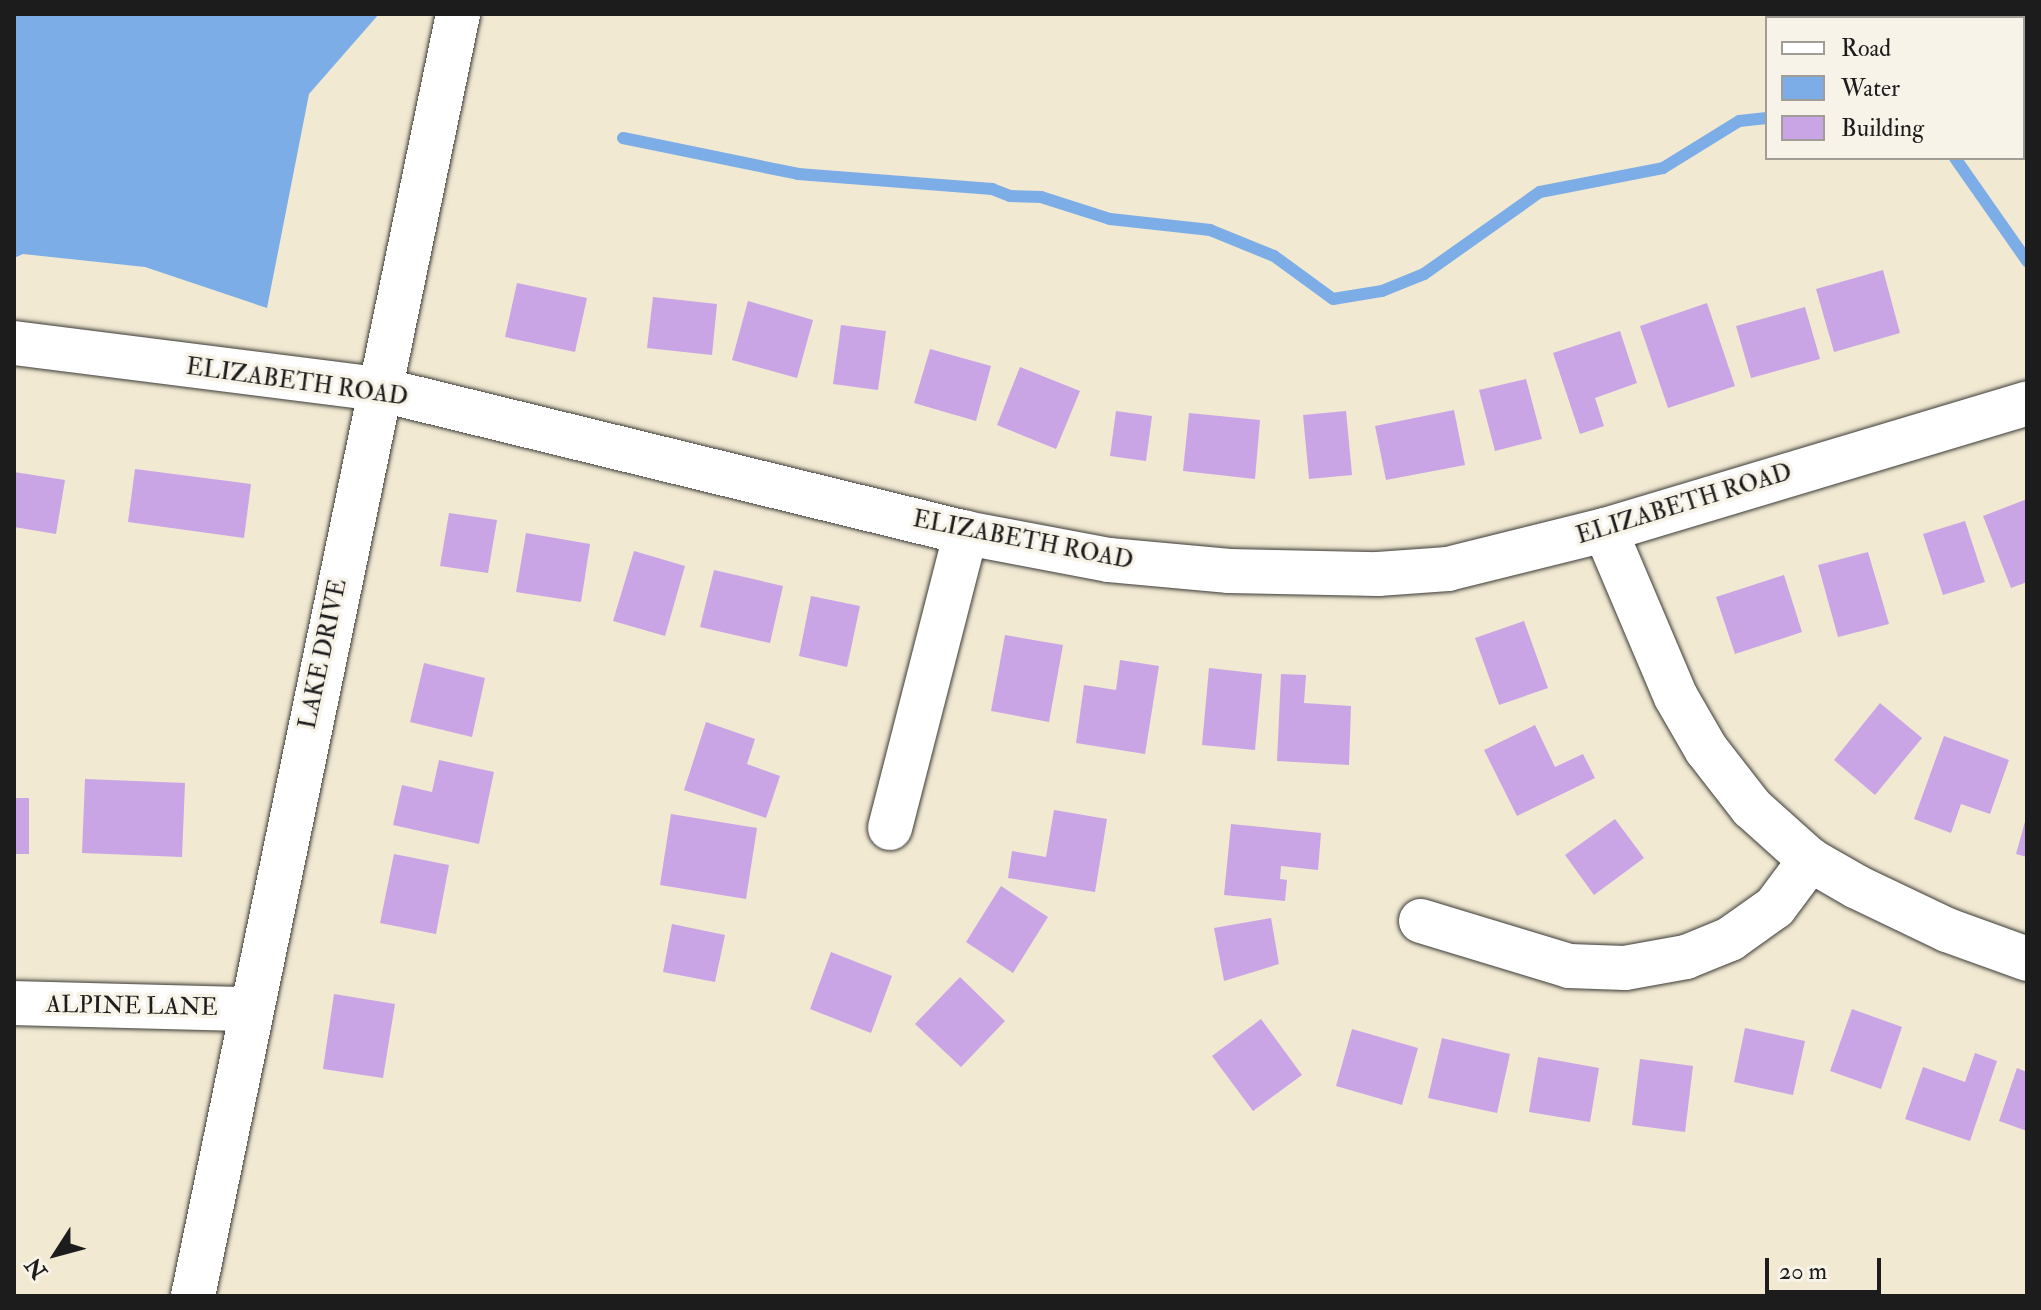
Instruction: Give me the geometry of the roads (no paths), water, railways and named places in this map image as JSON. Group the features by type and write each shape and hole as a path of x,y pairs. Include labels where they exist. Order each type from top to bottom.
{"street":[{"name":"LAKE DRIVE","path":"193,1296 249,1009 458,14"},
{"name":"ELIZABETH ROAD","path":"14,343 378,389 966,533 1109,560 1229,571 1378,574 1448,569 1605,530 2027,403"},
{"path":"1605,530 1638,615 1706,749 1752,808 1810,860 1947,930 2027,959"},
{"path":"890,828 966,533"},
{"path":"1421,921 1569,966 1625,968 1686,957 1730,939 1775,907 1810,860"},
{"name":"ALPINE LANE","path":"14,1003 249,1009"}],"water":[{"path":"14,14 379,14 309,94 267,308 145,267 23,254 14,258"}],"waterway":[{"path":"623,138 798,174 992,189 1010,196 1041,197 1110,219 1210,230 1274,256 1333,299 1382,291 1424,274 1540,192 1663,168 1739,121 1765,118"},
{"path":"1956,160 2027,261"}]}
